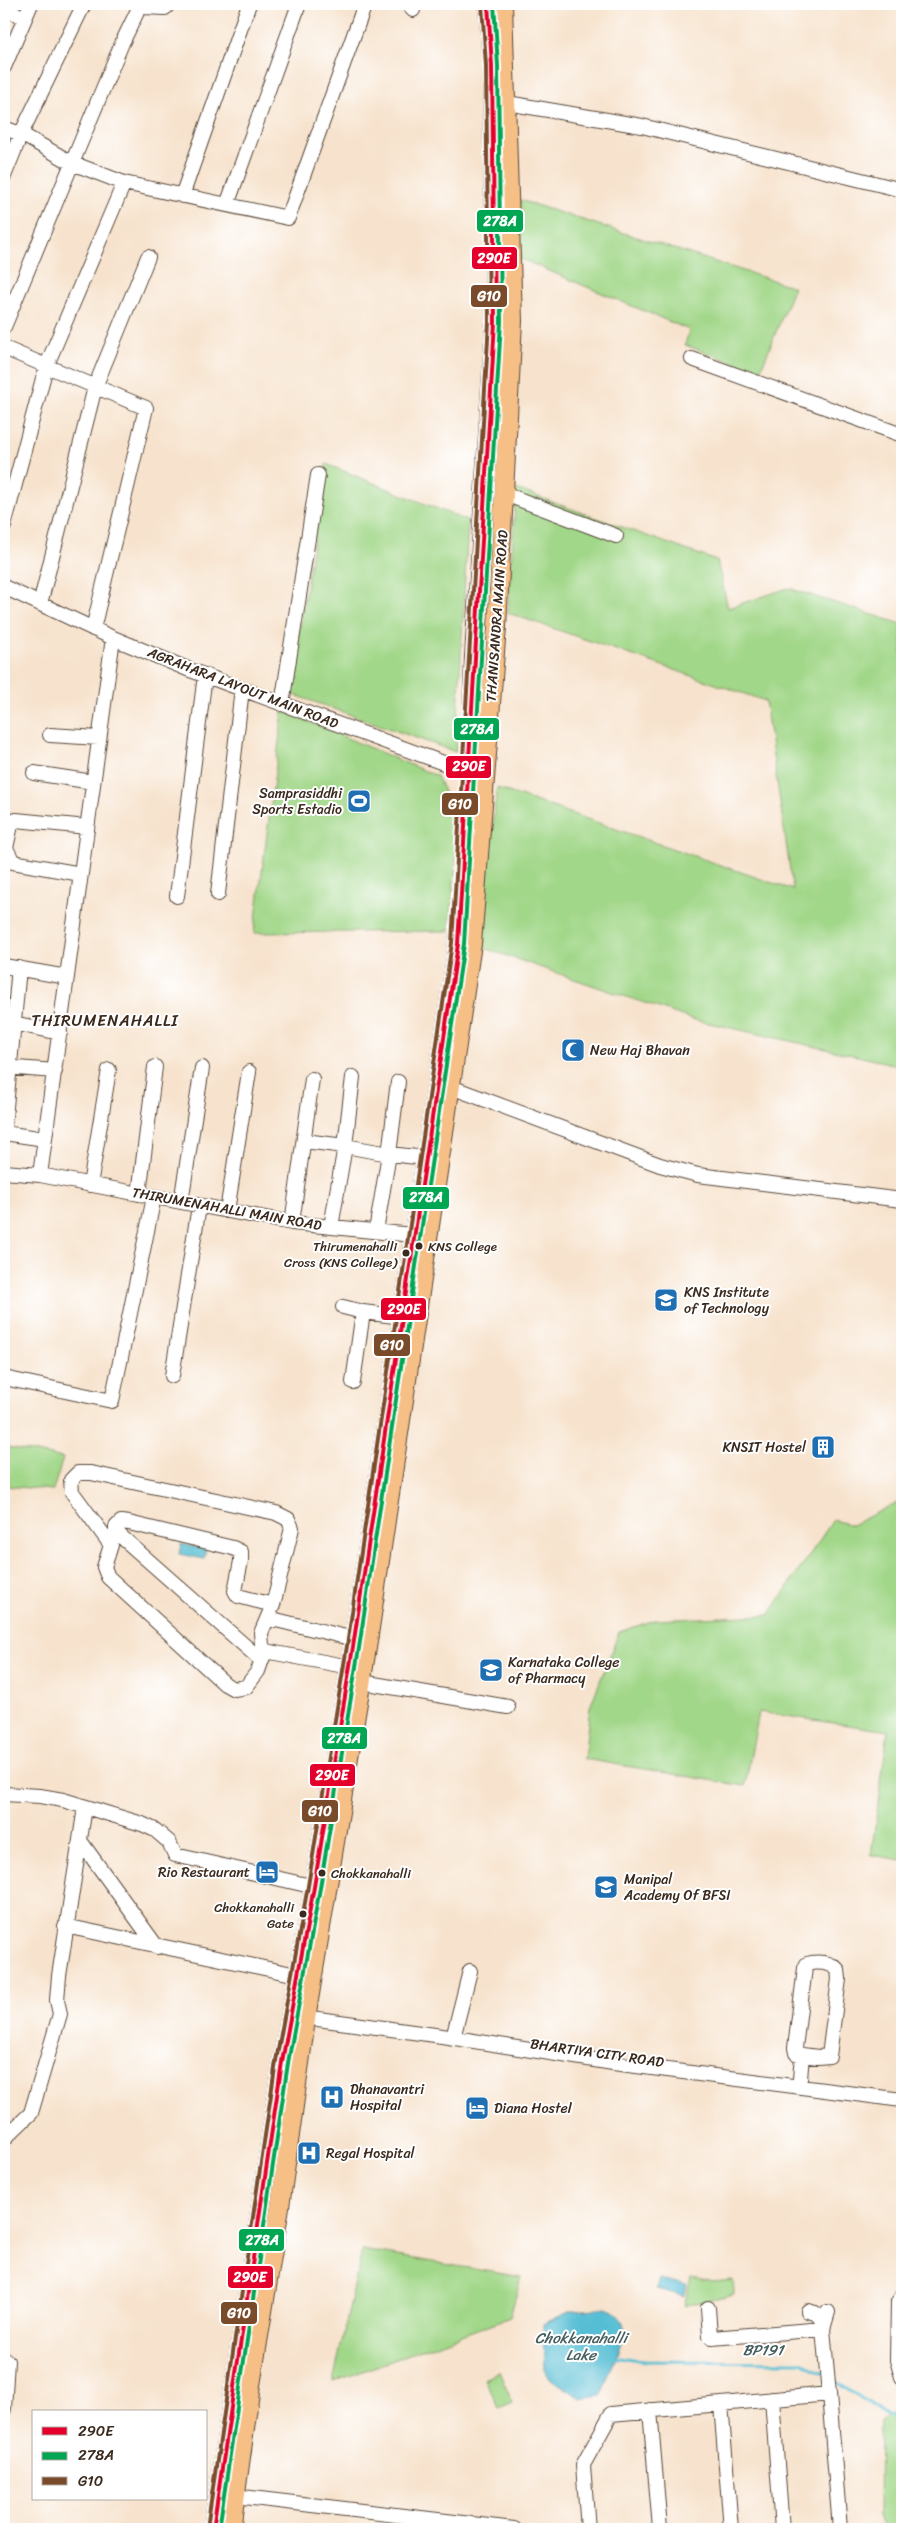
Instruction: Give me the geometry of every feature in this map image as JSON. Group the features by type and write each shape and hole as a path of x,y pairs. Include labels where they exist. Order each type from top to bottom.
{"main road":[{"name":"THANISANDRA MAIN ROAD","path":"213,2529 321,1888 362,1682 422,1236 426,1158 458,944 470,772 475,646 495,322 492,66 488,4"},
{"name":"THANISANDRA MAIN ROAD","path":"230,2529 299,2014 297,1975 321,1888 350,1667 402,1318 422,1236 451,1087 472,944 486,779 505,494 513,321 504,4"}],"street":[{"path":"5,62 31,4"},
{"path":"4,176 21,134 84,4"},
{"path":"4,327 122,43 138,10 150,6 165,8 170,4"},
{"path":"182,196 249,4"},
{"path":"227,205 299,4"},
{"path":"4,128 21,134 72,163 124,184 288,218 365,4"},
{"path":"4,8 25,18"},
{"path":"507,103 642,126 902,190"},
{"path":"4,526 46,367 124,184"},
{"path":"40,604 96,387 148,257"},
{"path":"4,348 146,408 93,629"},
{"path":"692,359 902,435"},
{"path":"282,704 318,475"},
{"path":"505,494 616,536"},
{"name":"AGRAHARA LAYOUT MAIN ROAD","path":"4,587 113,638 204,675 486,779"},
{"path":"40,1175 113,638"},
{"path":"178,896 204,675"},
{"path":"218,894 242,689"},
{"path":"50,734 99,738"},
{"path":"34,773 93,782"},
{"path":"81,874 13,862 6,848 11,825 16,820 87,827"},
{"path":"4,966 67,977"},
{"path":"4,1128 7,1067 19,968"},
{"path":"13,1023 60,1032"},
{"path":"7,1067 54,1071"},
{"path":"139,1194 156,1067"},
{"path":"181,1202 202,1068"},
{"path":"90,1185 109,1070"},
{"path":"227,1211 249,1072"},
{"path":"331,1227 345,1146 353,1077"},
{"path":"292,1223 312,1079"},
{"path":"376,1231 389,1154 398,1082"},
{"path":"451,1087 660,1165 698,1175 902,1200"},
{"path":"4,1133 45,1139"},
{"path":"304,1141 426,1158"},
{"name":"THIRUMENAHALLI MAIN ROAD","path":"4,1172 40,1175 292,1223 422,1236"},
{"path":"4,1378 112,1401 154,1197"},
{"path":"172,1376 199,1206"},
{"path":"343,1308 402,1318"},
{"path":"353,1382 363,1312"},
{"path":"78,1473 91,1473 276,1513 288,1519 292,1528 271,1612 261,1633 263,1656 258,1671 246,1687 234,1689 225,1684 108,1577 104,1568 111,1545 72,1492 71,1480 78,1473"},
{"path":"350,1667 263,1656 116,1532 116,1527 121,1522 128,1523 233,1548 240,1552 241,1561 235,1591 238,1596 271,1612 354,1639"},
{"path":"362,1682 508,1707"},
{"path":"4,1796 40,1796 85,1807 156,1830 169,1842 175,1854 321,1888"},
{"path":"4,2139 28,2118 34,2106 60,2014 57,1991 65,1926 81,1842 85,1807"},
{"path":"81,1842 157,1947"},
{"path":"65,1926 157,1947 297,1975"},
{"path":"806,1964 833,1965 838,1970 839,1979 829,2056 818,2058 802,2055 796,2053 795,2048 806,1964"},
{"path":"454,2034 470,1971"},
{"name":"BHARTIYA CITY ROAD","path":"299,2014 454,2034 613,2059 902,2100"},
{"name":"BHARTIYA CITY ROAD","path":"299,2014 504,2042"},
{"path":"800,2079 802,2055"},
{"name":"BHARTIYA CITY ROAD","path":"613,2059 902,2092"},
{"path":"902,2296 898,2302 897,2360 902,2377"},
{"path":"708,2308 710,2336 712,2338 825,2321"},
{"path":"808,2312 815,2313 825,2321 827,2382 840,2529"},
{"path":"4,2409 7,2361"},
{"path":"588,2529 582,2466 610,2414 772,2399 827,2382"},
{"path":"772,2399 782,2529"},
{"path":"721,2404 731,2529"},
{"path":"650,2410 660,2529"},
{"path":"235,2496 514,2529"}],"green space":[{"path":"520,200 794,287 760,372 685,345 689,330 521,259"},
{"path":"326,464 468,521 456,752 289,693"},
{"path":"516,489 717,561 728,608 788,588 902,624 902,1066 691,1019 478,946 497,788 793,890 765,701 508,613"},
{"name":"Samprasiddhi Sports Estadio","path":"283,711 437,776 459,825 450,931 254,933"},
{"path":"4,1447 63,1458 53,1490 4,1486"},
{"path":"902,1500 902,1860 871,1855 888,1731 759,1712 745,1786 584,1759 590,1707 619,1632 655,1620 769,1615 833,1520 852,1525"},
{"path":"362,2250 521,2277 510,2317 333,2382"},
{"path":"691,2278 713,2282 733,2280 734,2294 684,2306"},
{"path":"499,2372 513,2402 499,2408 485,2379"},
{"path":"902,2406 902,2529 885,2529 879,2516 880,2421"}],"water":[{"path":"181,1544 206,1549 204,1559 179,1554"},
{"path":"659,2279 687,2285 684,2296 656,2289"},
{"name":"Chokkanahalli Lake","path":"606,2308 615,2312 621,2318 624,2325 624,2335 601,2395 581,2398 551,2379 544,2370 543,2324 571,2311"}],"waterway":[{"name":"BP191","path":"613,2356 645,2361 801,2362 824,2374"},
{"name":"BP191","path":"831,2378 902,2425"}],"transit line":[{"name":"G10","path":"207,2528 276,2061 308,1886 347,1646 452,943 489,322 486,66 482,4"},
{"name":"290E","path":"213,2529 282,2062 314,1887 353,1647 458,944 495,322 492,66 488,4"},
{"name":"278A","path":"219,2529 288,2063 320,1888 359,1648 464,944 501,322 498,66 494,4"}],"place":[{"name":"Samprasiddhi Sports Estadio","path":"359,801"},
{"name":"New Haj Bhavan","path":"573,1050"},
{"name":"KNS College","path":"419,1246"},
{"name":"Thirumenahalli Cross (KNS College)","path":"406,1253"},
{"name":"KNS Institute of Technology","path":"666,1300"},
{"name":"KNSIT Hostel","path":"823,1447"},
{"name":"Karnataka College of Pharmacy","path":"491,1670"},
{"name":"Rio Restaurant","path":"267,1872"},
{"name":"Chokkanahalli","path":"322,1873"},
{"name":"Manipal Academy Of BFSI","path":"606,1887"},
{"name":"Chokkanahalli Gate","path":"303,1914"},
{"name":"Dhanavantri Hospital","path":"332,2097"},
{"name":"Diana Hostel","path":"477,2108"},
{"name":"Regal Hospital","path":"309,2153"}],"district":[{"name":"THIRUMENAHALLI","path":"105,1020"}]}
